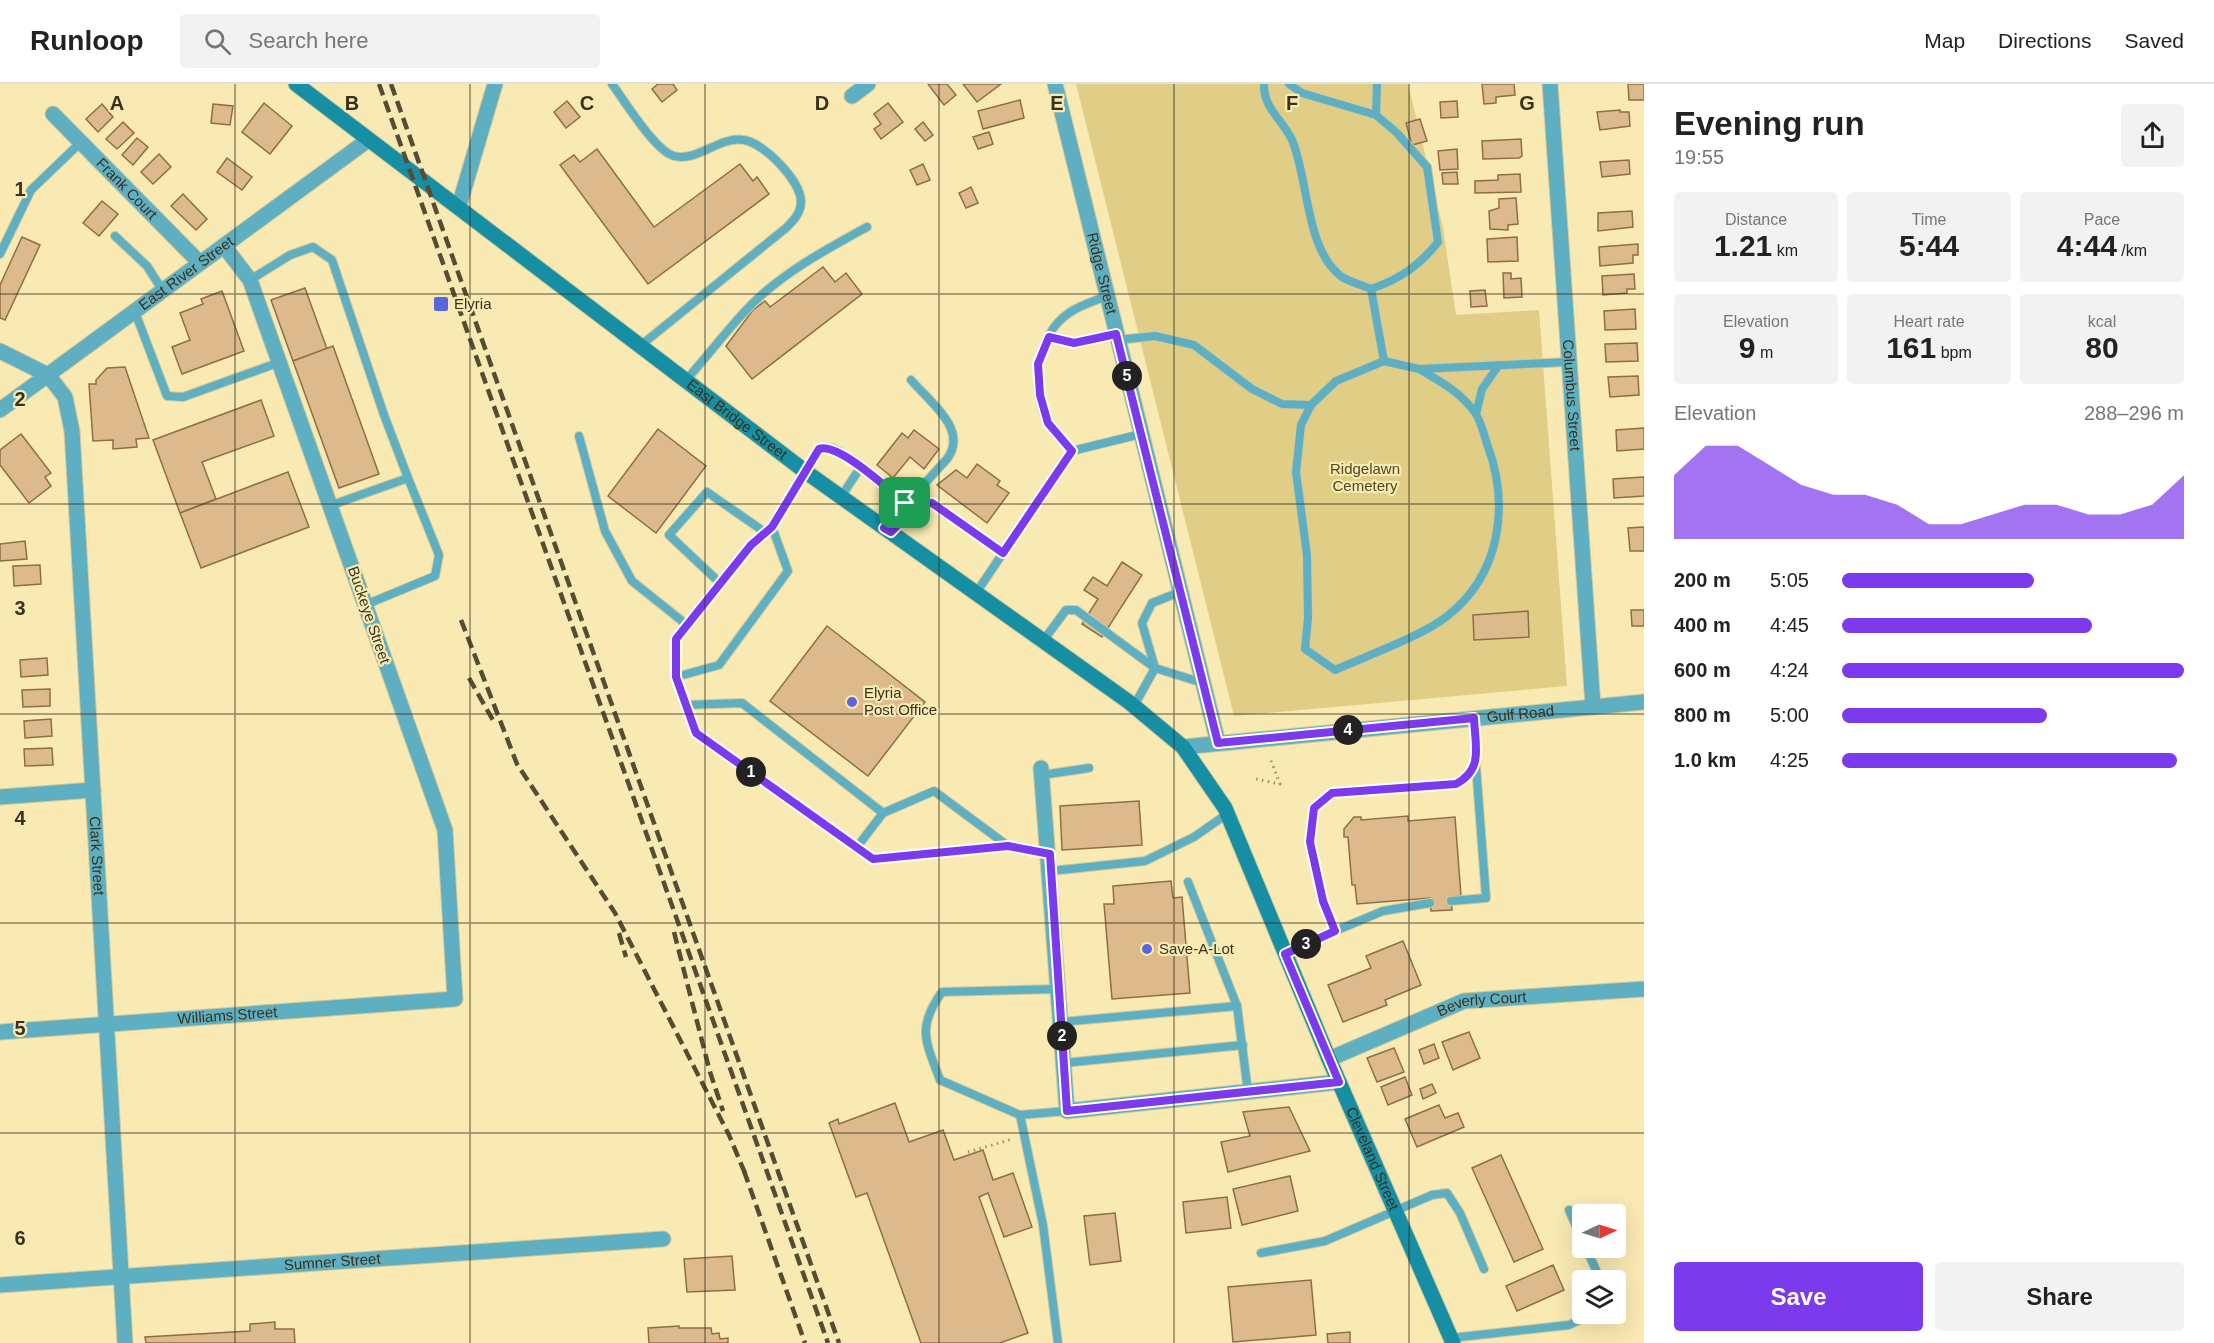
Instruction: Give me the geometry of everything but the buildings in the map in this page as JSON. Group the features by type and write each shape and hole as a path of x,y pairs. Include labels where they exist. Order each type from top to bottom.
{"main road":[{"name":"East Bridge Street","path":"296,84 459,206 685,381 841,497 1134,706 1183,747"},
{"name":"Cleveland Street","path":"1183,747 1227,814 1329,1059 1452,1341"}],"street":[{"path":"459,206 495,84"},
{"path":"852,96 868,84"},
{"name":"Ridge Street","path":"1055,84 1218,743"},
{"name":"Columbus Street","path":"1551,84 1593,706"},
{"name":"Frank Court","path":"53,114 201,263"},
{"name":"East River Street","path":"0,410 368,140"},
{"name":"Buckeye Street","path":"224,246 250,280 332,505 445,830 455,999"},
{"path":"0,351 48,375"},
{"name":"Clark Street","path":"48,375 65,397 72,431 125,1343"},
{"name":"Gulf Road","path":"1183,747 1644,702"},
{"path":"1042,771 1050,854 1067,1111 1339,1082"},
{"path":"0,796 93,790"},
{"name":"Beverly Court","path":"1329,1059 1464,1002 1644,990"},
{"name":"Williams Street","path":"0,1032 455,999"},
{"name":"Sumner Street","path":"0,1285 663,1239"}],"lane":[{"path":"612,84 661,148 674,156 691,156 729,141 745,140 765,148 797,186 801,201 798,214 786,228 640,346"},
{"path":"1264,84 1263,94 1277,121 1291,139 1320,250 1341,276 1371,289 1395,281 1422,262 1438,242 1427,167 1397,133 1377,115 1302,93 1288,84"},
{"path":"1377,84 1377,115"},
{"path":"0,254 31,190 81,142"},
{"path":"685,381 751,304 772,286 828,249 867,227"},
{"path":"115,236 147,266 163,291"},
{"path":"250,280 290,255 313,247 332,260 384,415 439,555 435,576 365,605"},
{"path":"1371,289 1384,361"},
{"path":"1072,451 1048,423 1040,395 1038,364 1049,337 1068,313 1107,296"},
{"path":"135,312 167,396 183,397 280,362"},
{"path":"1049,337 1074,343 1117,337 1155,336 1194,345 1252,389 1282,404 1311,405"},
{"path":"1419,369 1450,386 1476,414 1495,465 1499,535 1480,582 1446,618 1335,670 1305,649 1308,618 1307,555 1296,472 1301,425 1311,405 1336,381 1384,361 1419,369 1569,362"},
{"path":"1476,414 1482,388 1499,365"},
{"path":"888,530 905,503 947,459 956,441 948,423 911,380"},
{"path":"976,593 1072,451 1141,434"},
{"path":"579,436 606,531 632,581 687,625"},
{"path":"905,503 839,451 823,447 819,449 769,530 751,545 676,639 676,677 696,733 873,859 1008,846 1050,854"},
{"path":"841,497 860,468"},
{"path":"332,505 408,478"},
{"path":"676,677 719,664 788,571 769,530 707,492 669,535 720,583"},
{"path":"888,530 918,504 932,503 1003,553"},
{"path":"1134,706 1155,668 1142,623 1152,603 1180,592"},
{"path":"1043,641 1066,610 1076,610 1155,668 1203,683"},
{"path":"686,705 742,703 883,813"},
{"path":"1451,901 1486,898 1474,718"},
{"path":"1335,931 1323,901 1310,842 1314,808 1332,793 1456,784 1468,778 1476,766"},
{"path":"1042,771 1089,768"},
{"path":"857,847 883,813 934,791 1008,846"},
{"path":"1051,871 1145,861 1194,837 1227,814"},
{"path":"1188,882 1237,1006 1248,1092"},
{"path":"1285,954 1383,911 1430,903"},
{"path":"1059,989 942,992 929,1011 925,1039 940,1080 1020,1114 1067,1111"},
{"path":"1061,1022 1237,1006"},
{"path":"1064,1063 1243,1045"},
{"path":"1020,1114 1043,1225 1058,1343"},
{"path":"1261,1253 1325,1241 1432,1195 1447,1193 1460,1214 1484,1269"},
{"path":"1569,1210 1572,1217"},
{"path":"1452,1341 1572,1324"}],"path":[{"path":"1256,779 1280,784 1270,758"},
{"path":"968,1152 1025,1136"}],"green space":[{"name":"Ridgelawn Cemetery","path":"1076,84 1408,84 1443,228 1456,315 1539,310 1567,686 1234,716"}],"railway":[{"path":"379,84 828,1343"},
{"path":"391,84 839,1343"},
{"path":"461,620 517,764 615,913 729,1135 747,1178"},
{"path":"469,678 494,722"},
{"path":"674,932 710,1072 723,1111"},
{"path":"619,933 626,957"},
{"path":"744,1171 805,1343"}],"place":[{"name":"Elyria","path":"441,304"},
{"name":"Elyria Post Office","path":"852,702"},
{"name":"Save-A-Lot","path":"1147,949"}],"route":[{"path":"1116,334 1218,743 1474,718 1476,766 1468,778 1456,784 1332,793 1314,808 1310,842 1323,901 1335,931 1285,954 1339,1082 1067,1111 1050,854 1008,846 873,859 696,733 676,677 676,639 751,545 772,527 785,509 819,449 823,447 839,451 905,503 884,528 891,532 918,504 932,503 1003,553 1072,451 1048,423 1040,395 1038,364 1049,337 1074,343 1116,334"}]}
